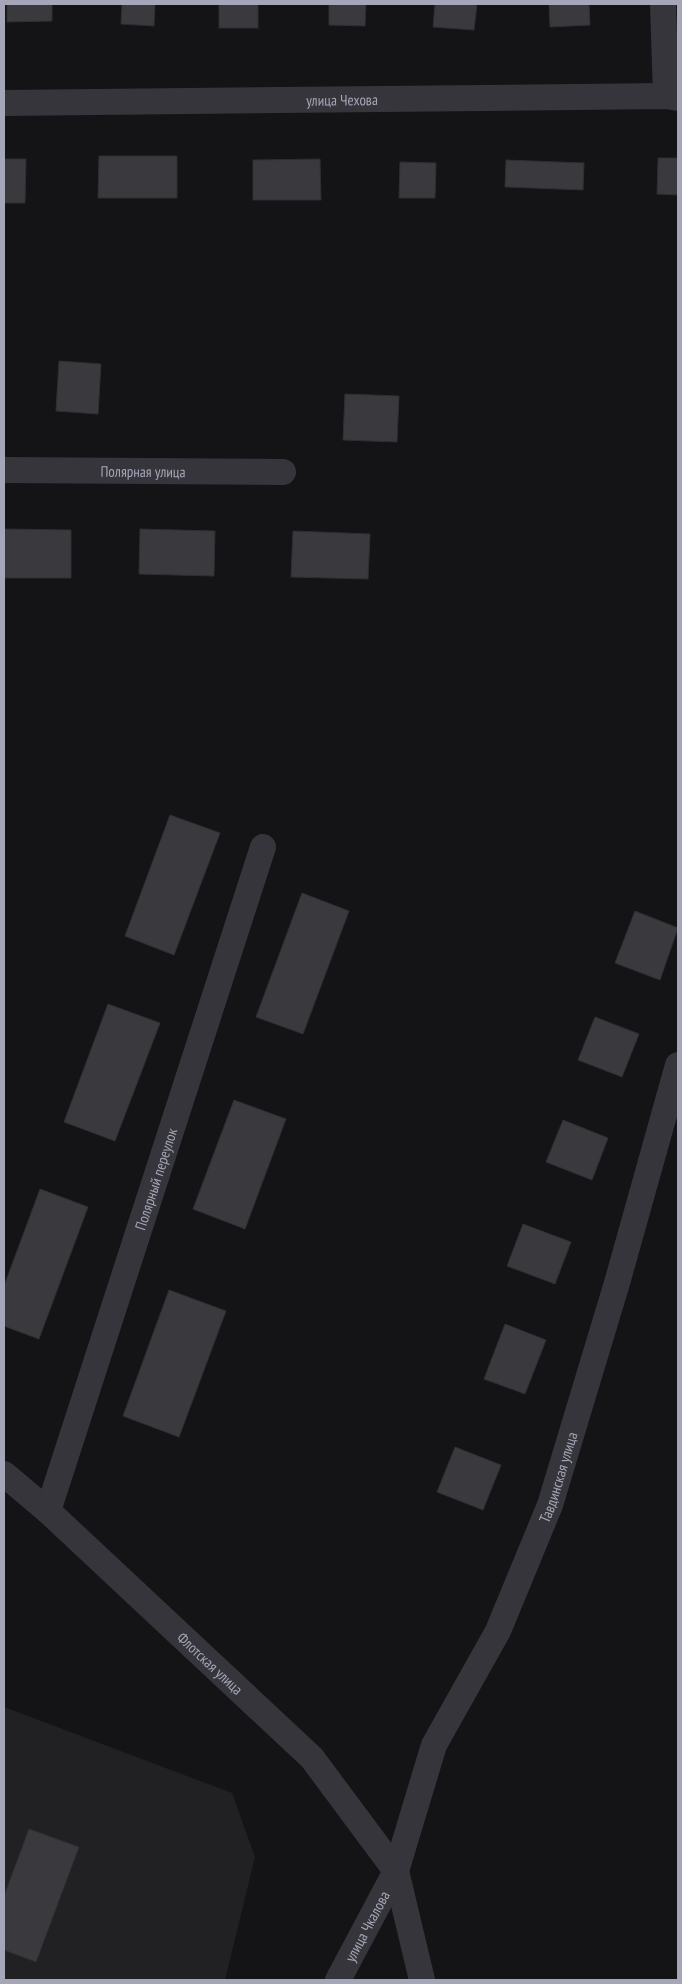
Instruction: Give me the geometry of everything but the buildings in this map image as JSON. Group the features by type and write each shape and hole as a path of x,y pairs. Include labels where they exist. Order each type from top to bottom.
{"street":[{"path":"663,4 672,97"},
{"name":"улица Чехова","path":"4,103 672,97"},
{"name":"Полярная улица","path":"4,470 283,472"},
{"name":"Полярный переулок","path":"48,1511 263,847"},
{"name":"Тавдинская улица","path":"396,1871 434,1745 498,1631 550,1505 617,1283 678,1066"},
{"name":"Флотская улица","path":"4,1474 48,1511 312,1758 396,1871"},
{"path":"396,1871 422,1980"},
{"name":"улица Чкалова","path":"338,1980 396,1871"}],"shaded area":[{"path":"4,1707 232,1793 255,1857 225,1980 4,1980"}]}
